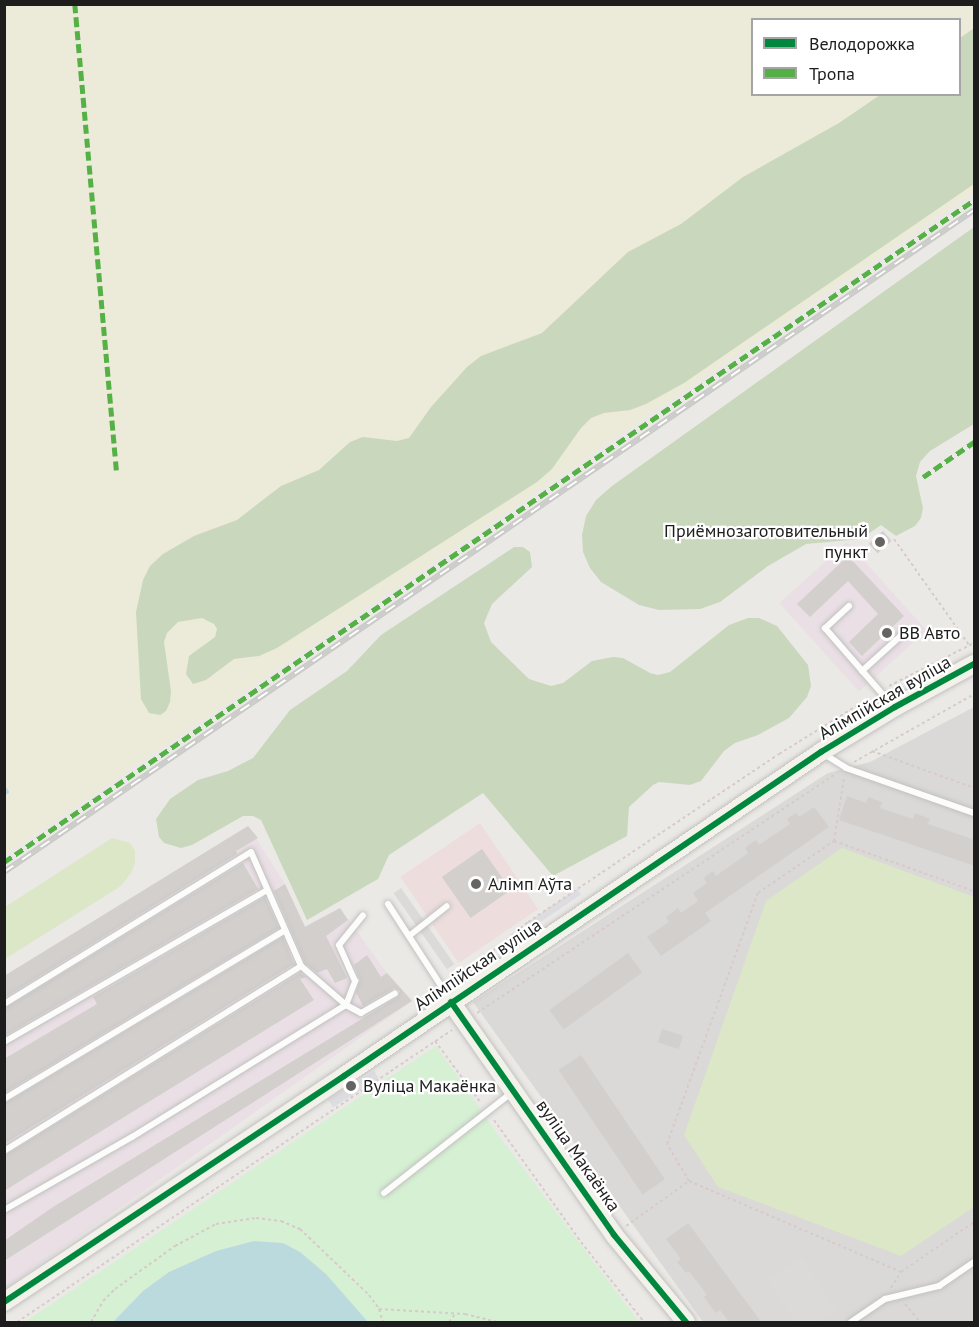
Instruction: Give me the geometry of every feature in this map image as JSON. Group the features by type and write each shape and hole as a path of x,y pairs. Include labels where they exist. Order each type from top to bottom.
{"street":[{"name":"Алімпійская вуліца","path":"4,1302 448,996 821,752 895,707 975,664"},
{"name":"вуліца Макаёнка","path":"448,996 615,1235 686,1323"}],"lane":[{"path":"849,606 825,628 879,692 895,707"},
{"path":"862,671 905,632"},
{"path":"821,752 846,768 975,813"},
{"path":"4,1004 250,852 301,966 346,1005 361,1013 395,993"},
{"path":"4,1042 267,890"},
{"path":"388,904 448,996"},
{"path":"409,936 447,906"},
{"path":"4,1210 132,1137 346,1005 355,981 339,945 363,915"},
{"path":"4,1099 285,930"},
{"path":"4,1151 301,966"},
{"path":"384,1193 514,1090"},
{"path":"851,1323 885,1299 939,1286 975,1262"}],"path":[{"path":"894,538 969,645"},
{"path":"448,996 528,922 779,754 879,692 975,643"},
{"path":"17,1323 846,768 872,751 975,694"},
{"path":"872,751 975,788"},
{"path":"846,768 834,841 758,893 667,1144 689,1180 902,1272"},
{"path":"834,841 975,891"},
{"path":"435,1041 581,1242 644,1323"},
{"path":"615,1235 689,1180"},
{"path":"91,1323 103,1301 115,1289 175,1246 216,1224 256,1218 281,1221 300,1228 369,1295 379,1309 383,1323"},
{"path":"885,1299 902,1272 975,1222"},
{"path":"898,1295 920,1323"},
{"path":"379,1309 455,1314 496,1323"},
{"path":"449,1323 455,1314"}],"shaded area":[{"path":"5,5 974,5 974,193 5,855"},
{"path":"847,542 927,630 859,691 779,603"},
{"path":"974,707 974,1322 703,1322 473,1002 828,773 870,762"},
{"path":"480,823 538,909 459,963 400,877"},
{"path":"248,826 285,884 305,926 340,908 387,973 412,1001 5,1289 5,976"},
{"path":"401,888 454,964 447,969 394,893"},
{"path":"577,889 581,895 532,928 528,922"},
{"path":"374,1071 379,1079 333,1107 328,1100"},
{"path":"802,1257 836,1311 818,1322 795,1322 767,1280"}],"green space":[{"path":"974,28 974,184 684,383 646,404 630,410 604,413 591,418 581,428 552,469 537,482 277,648 259,656 234,659 206,680 193,684 186,674 189,656 215,637 217,629 214,624 202,618 178,622 167,633 164,642 171,691 170,702 166,711 160,715 149,713 141,699 136,612 143,580 150,566 163,554 194,536 237,520 281,486 319,470 350,442 363,437 397,441 409,438 431,407 467,367 481,356 542,333 628,252 681,224 743,177 839,123 879,96 961,96 961,37"},
{"path":"974,227 974,424 930,451 920,462 916,476 923,508 921,518 915,526 896,536 881,525 861,539 806,544 768,566 720,602 700,609 659,610 639,605 601,582 590,568 583,552 582,535 586,516 596,500 612,486"},
{"path":"514,547 523,547 530,552 532,567 492,604 484,623 491,642 529,679 551,686 563,683 592,661 613,657 623,658 650,673 658,675 670,672 729,625 748,618 759,618 777,626 808,665 811,686 807,697 789,718 758,735 735,743 724,751 701,781 690,785 659,782 653,785 629,807 627,836 553,876 483,793 389,855 378,879 307,920 261,820 253,816 243,816 192,845 181,848 164,843 159,837 156,819 170,799 198,780 228,771 253,758 290,710 347,671 381,635"},
{"path":"112,838 130,843 135,851 135,864 121,886 5,959 5,907"},
{"path":"842,848 974,897 974,1207 901,1256 718,1187 684,1135 766,901"},
{"path":"436,1046 504,1143 639,1322 368,1322 326,1274 300,1252 283,1243 254,1241 216,1251 169,1272 143,1291 113,1322 25,1322"}],"water":[{"path":"254,1241 283,1243 300,1252 326,1274 368,1322 113,1322 143,1291 169,1272 216,1251"}],"building":[{"name":"Приёмнозаготовительный пункт","path":"883,531 892,541 878,553 869,544"},
{"path":"848,556 904,616 862,656 849,642 878,614 848,581 810,617 797,604"},
{"path":"847,796 866,803 868,797 882,802 880,808 913,819 915,813 930,819 928,824 975,840 975,866 839,820"},
{"path":"814,807 829,827 705,913 711,921 661,956 647,937 669,922 666,917 678,908 681,913 698,901 693,893 707,883 704,878 713,871 716,876 748,853 745,848 756,840 759,845 790,824 787,819 796,813 799,817"},
{"path":"248,826 258,838 236,851 237,854 4,998 4,976"},
{"name":"Алімп Аўта","path":"482,849 511,890 471,918 442,877"},
{"path":"243,863 258,889 4,1036 4,1009"},
{"path":"285,884 305,927 340,908 348,920 326,936 347,978 335,983 327,969 317,973 305,963 274,891"},
{"path":"265,897 279,928 4,1093 4,1059 97,1004 93,997"},
{"path":"283,937 294,964 4,1144 4,1104"},
{"path":"628,953 642,972 564,1029 550,1010"},
{"path":"367,955 381,977 387,973 412,1001 4,1261 4,1241 53,1207 398,997 400,991 394,988 363,1006 356,992 360,980 354,965"},
{"path":"300,973 306,977 300,979 314,1000 4,1191 4,1156"},
{"path":"662,1029 683,1036 679,1049 658,1042"},
{"path":"581,1055 665,1179 642,1194 559,1070"},
{"path":"688,1223 762,1323 730,1323 720,1310 716,1313 704,1297 707,1295 689,1271 686,1273 677,1262 681,1259 666,1239"}],"waterway":[{"path":"4,788 7,792"}],"railway":[{"path":"4,872 974,210"}],"marked path":[{"path":"75,4 117,471"},
{"path":"4,862 974,200"},
{"path":"923,477 974,442"}],"cycle path":[{"path":"4,1302 344,1076 821,752 895,707 974,664"},
{"path":"451,1002 614,1235 686,1322"}],"place":[{"name":"Приёмнозаготовительный пункт","path":"880,542"},
{"name":"ВВ Авто","path":"887,633"},
{"name":"Алімп Аўта","path":"476,884"},
{"name":"Вуліца Макаёнка","path":"351,1086"}]}
